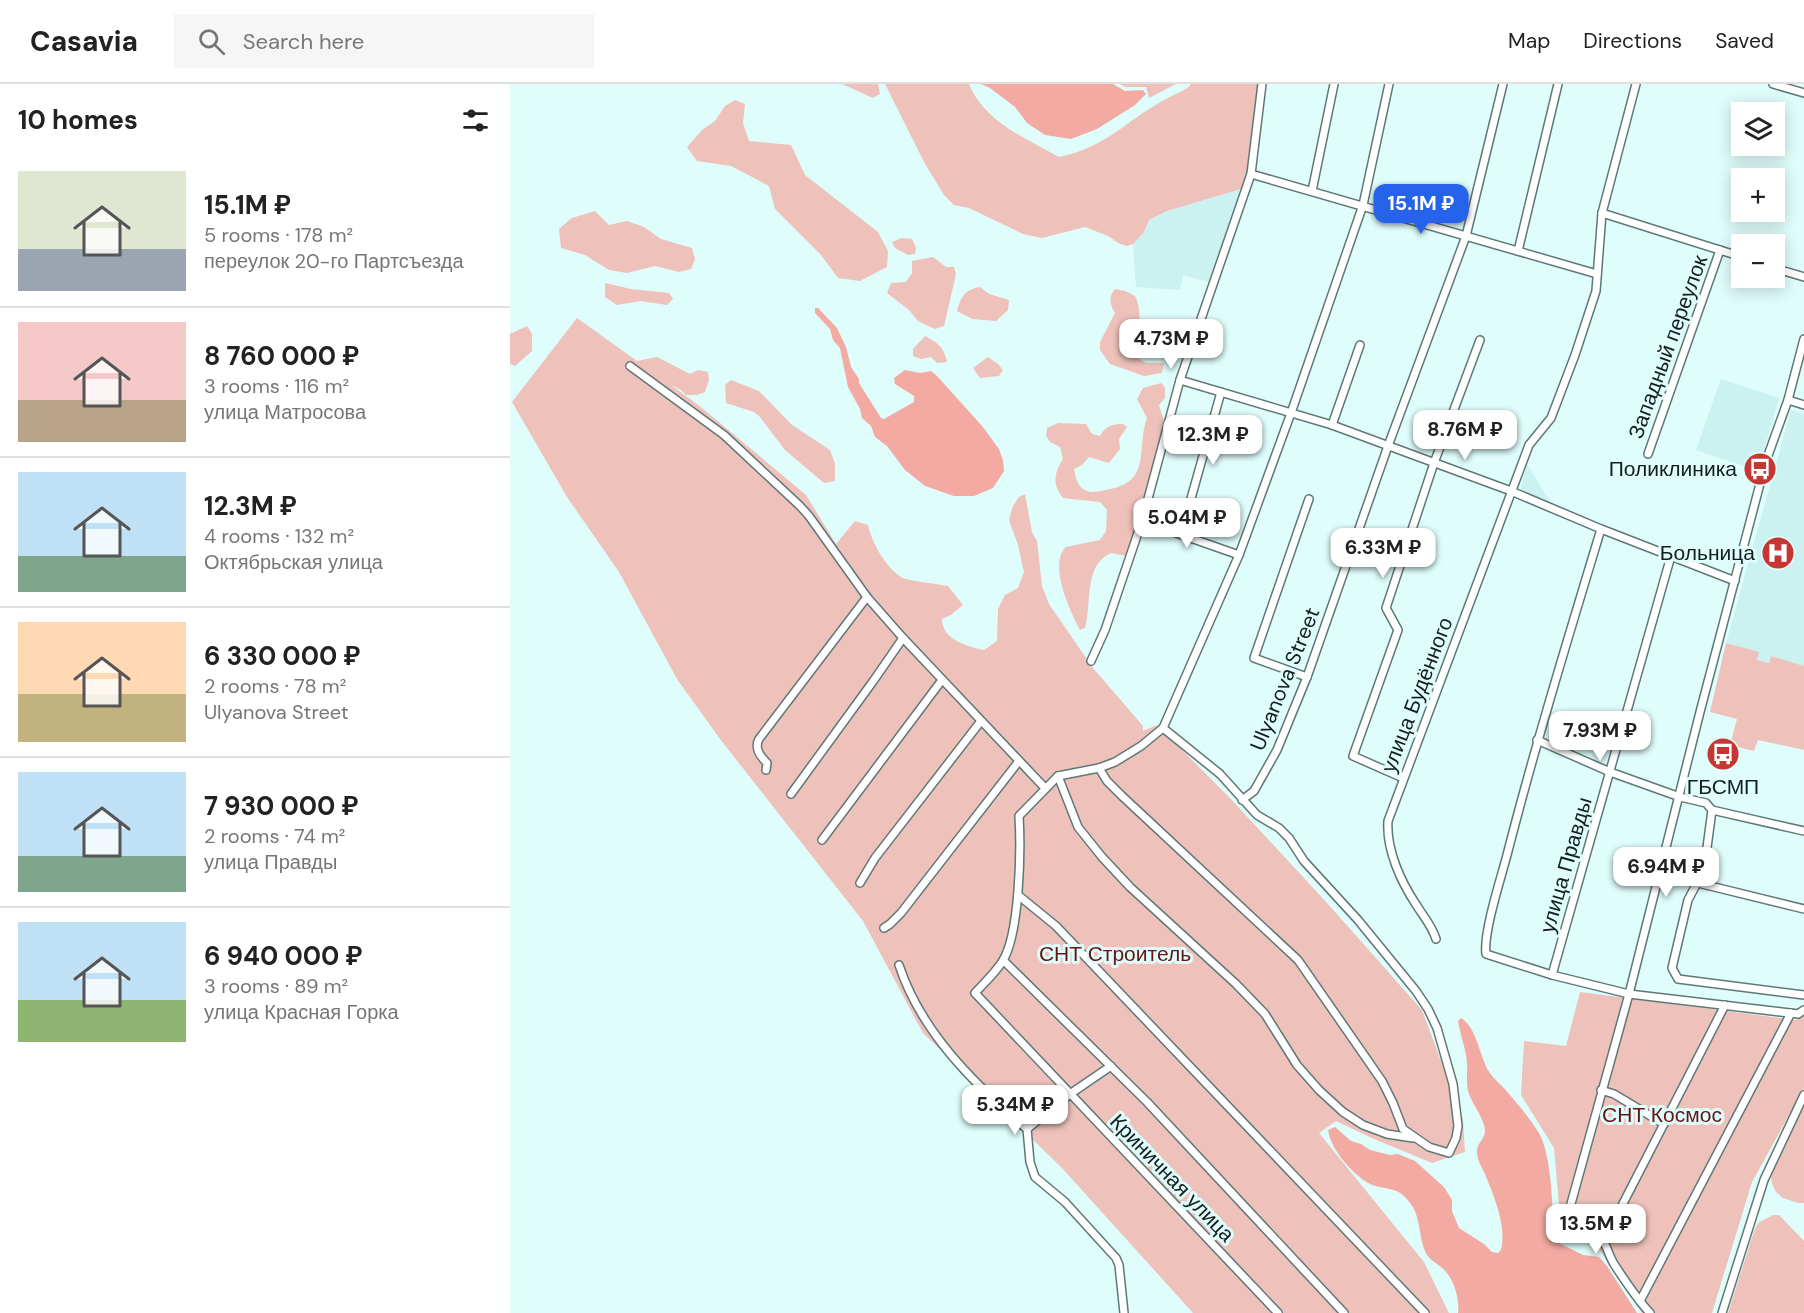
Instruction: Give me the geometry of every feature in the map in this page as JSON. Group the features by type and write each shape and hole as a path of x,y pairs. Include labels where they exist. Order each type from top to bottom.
{"street":[{"path":"1091,661 1105,630 1142,521 1180,380 1251,174 1262,84"},
{"path":"1312,191 1334,84"},
{"path":"630,366 724,435 809,516 867,597 1044,788 1058,776 1099,768 1125,756 1163,728 1239,555 1363,205 1389,84"},
{"name":"Ulyanova Street","path":"1242,800 1254,791 1277,750 1306,677 1466,236 1503,84"},
{"path":"1518,251 1558,84"},
{"name":"улица Будённого","path":"1436,939 1433,928 1401,878 1387,835 1388,821 1511,491 1529,446 1551,418 1596,291 1602,213 1636,84"},
{"path":"1773,84 1804,93"},
{"path":"1251,174 1597,274"},
{"path":"1602,213 1731,254"},
{"name":"Западный переулок","path":"1648,454 1720,250"},
{"path":"1785,271 1804,277"},
{"path":"1650,1313 1613,1262 1601,1238 1586,1228 1575,1226 1571,1221 1569,1211 1629,994 1767,461 1788,400 1804,339"},
{"path":"1403,778 1353,756 1398,630 1386,608 1434,463 1480,340"},
{"path":"1332,425 1360,345"},
{"path":"1180,380 1332,425 1511,491 1601,529 1735,580"},
{"path":"1181,534 1221,393"},
{"path":"1788,400 1804,405"},
{"path":"1306,677 1254,658 1309,499"},
{"path":"1142,521 1239,555"},
{"path":"1601,529 1537,740 1492,913 1486,954 1552,975 1629,994 1798,1014 1804,1011"},
{"name":"улица Правды","path":"1552,975 1671,556"},
{"path":"766,770 767,763 758,750 759,739 867,597"},
{"path":"791,794 903,638"},
{"path":"822,840 942,680"},
{"path":"860,883 875,858 981,721"},
{"path":"1099,768 1107,781 1130,804 1298,960 1382,1081 1403,1130 1429,1147 1449,1153 1456,1138 1458,1116 1453,1084 1437,1028 1428,1009 1388,955 1304,861 1279,828 1257,815 1220,774 1163,728"},
{"path":"1537,740 1610,772 1680,797 1706,803 1712,810 1804,831"},
{"path":"884,927 901,913 1019,761"},
{"path":"1058,776 1078,827 1096,849 1130,887 1236,984 1265,1014 1298,1065 1319,1090 1343,1112 1363,1125 1388,1134 1413,1138"},
{"name":"Криничная улица","path":"1044,788 1019,816 1018,895 1014,928 1004,961 975,993 1278,1313"},
{"path":"1712,810 1704,870 1688,900 1672,968 1678,979 1804,995"},
{"path":"1698,883 1804,909"},
{"path":"1018,895 1056,926 1425,1313"},
{"path":"1004,961 1155,1110 1344,1313"},
{"path":"899,964 921,1014 939,1039 985,1090 1028,1129 1030,1162 1035,1177 1065,1202 1116,1257 1119,1265 1124,1313"},
{"path":"1601,1238 1613,1223 1725,1005"},
{"path":"1640,1301 1791,1013"},
{"path":"1028,1129 1070,1094 1111,1066"},
{"path":"1601,1090 1614,1094 1664,1124"},
{"path":"1722,1313 1764,1180 1804,1095"}],"shaded area":[{"path":"981,84 1113,84 1125,91 1143,90 1146,94 1135,105 1097,129 1071,139 1045,135 1027,123 1015,107"},
{"path":"1241,189 1208,282 1183,275 1180,290 1136,287 1133,244 1144,232 1149,220 1167,211"},
{"path":"815,308 818,308 837,328 846,347 851,367 881,418 884,419 914,402 914,396 895,384 894,378 905,370 920,373 931,371 937,376 983,427 999,449 1004,471 993,488 974,496 954,496 925,486 905,470 887,446 875,437 871,426 862,418 860,409 848,387 840,348 833,340 830,329 815,313"},
{"path":"1721,379 1779,398 1758,471 1696,450"},
{"name":"Больница","path":"1791,410 1804,414 1804,666 1771,656 1769,663 1757,660 1758,652 1726,643"},
{"path":"1527,464 1554,508 1520,491"},
{"path":"1461,1018 1471,1028 1490,1074 1524,1112 1542,1139 1550,1179 1554,1233 1559,1243 1583,1255 1599,1257 1637,1313 1458,1313 1455,1288 1445,1271 1426,1254 1416,1215 1410,1202 1396,1191 1374,1186 1363,1180 1350,1168 1333,1145 1328,1130 1335,1127 1351,1141 1370,1150 1390,1155 1398,1154 1415,1161 1444,1187 1452,1200 1452,1211 1459,1228 1492,1252 1498,1253 1501,1250 1502,1241 1501,1221 1477,1155 1478,1146 1485,1131 1468,1090 1466,1057 1458,1021"}],"green space":[{"path":"842,84 878,84 880,94 873,98"},
{"path":"885,84 969,84 976,97 995,119 1020,136 1059,157 1075,153 1103,140 1190,84 1258,84 1246,180 1241,189 1167,211 1149,220 1144,232 1133,244 1127,246 1085,227 1042,238 1023,234 969,208 954,205 944,195 924,162"},
{"path":"1119,84 1176,84 1149,98 1146,87 1126,87"},
{"path":"735,100 745,104 743,123 749,141 791,145 805,175 878,232 888,251 887,267 860,281 838,278 821,255 775,209 769,186 731,166 697,161 687,147 702,130 715,121 725,106"},
{"path":"595,211 609,225 627,221 644,227 661,239 692,248 695,259 691,269 679,272 655,266 627,273 609,270 585,255 561,248 559,229 572,218"},
{"path":"902,238 912,239 916,248 915,254 908,255 895,248 892,242"},
{"path":"933,257 946,267 954,267 956,274 944,326 935,329 918,321 909,310 887,293 891,283 906,282 912,273 912,261"},
{"path":"605,283 631,289 669,293 673,299 667,305 641,301 617,305 605,297"},
{"path":"980,287 989,294 1009,300 1008,310 996,321 972,319 957,311 964,295"},
{"path":"1115,289 1135,296 1140,319 1138,358 1146,363 1164,363 1162,373 1144,376 1110,364 1100,350 1100,342 1115,313 1110,301"},
{"name":"СНТ Строитель","path":"577,318 637,361 657,357 690,374 698,370 708,372 709,380 705,392 697,395 686,395 671,385 806,495 836,544 855,521 868,525 880,554 895,573 909,580 948,586 963,605 942,619 943,626 951,637 963,644 984,650 997,641 998,609 1005,595 1018,588 1024,572 1009,520 1013,506 1019,497 1025,494 1032,532 1037,541 1042,586 1049,604 1093,668 1143,726 1143,731 1157,725 1228,796 1422,1010 1463,1120 1465,1152 1432,1163 1336,1121 1319,1133 1424,1262 1449,1313 1193,1313 1062,1168 923,1033 863,921 720,739 677,679 619,572 567,497 512,402"},
{"path":"527,326 532,334 532,351 515,366 510,364 510,334"},
{"path":"925,336 940,346 947,362 937,363 931,357 921,359 913,356 913,349"},
{"path":"988,357 1003,370 999,376 980,378 973,368"},
{"path":"731,380 759,391 792,425 830,450 835,464 835,481 824,483 785,450 754,412 726,403 725,385"},
{"path":"1161,383 1165,388 1165,398 1159,405 1168,433 1127,556 1111,553 1096,567 1090,586 1085,628 1080,630 1062,588 1059,564 1061,555 1066,547 1100,540 1106,531 1107,510 1100,502 1063,498 1059,493 1056,479 1063,459 1060,447 1050,442 1046,436 1047,428 1058,423 1086,424 1092,434 1100,436 1104,430 1116,424 1123,424 1127,427 1119,439 1120,449 1109,463 1089,457 1082,465 1074,469 1079,484 1084,490 1092,492 1123,485 1132,479 1140,462 1147,418 1137,399 1143,388"},
{"path":"1726,643 1759,652 1757,660 1769,663 1771,656 1804,666 1804,750 1758,740 1754,751 1730,745 1737,719 1710,712"},
{"name":"СНТ Космос","path":"1580,992 1796,1020 1804,1016 1804,1088 1752,1182 1712,1313 1642,1313 1599,1249 1561,1228 1554,1148 1521,1095 1524,1041 1566,1046"},
{"path":"1804,1107 1804,1203 1798,1203 1783,1198 1776,1192 1771,1177 1782,1146"},
{"path":"1773,1215 1779,1215 1804,1241 1804,1313 1728,1313 1754,1231 1758,1223"}],"place":[{"name":"Поликлиника","path":"1760,469"},
{"name":"Больница","path":"1778,553"},
{"name":"ГБСМП","path":"1723,754"}]}
